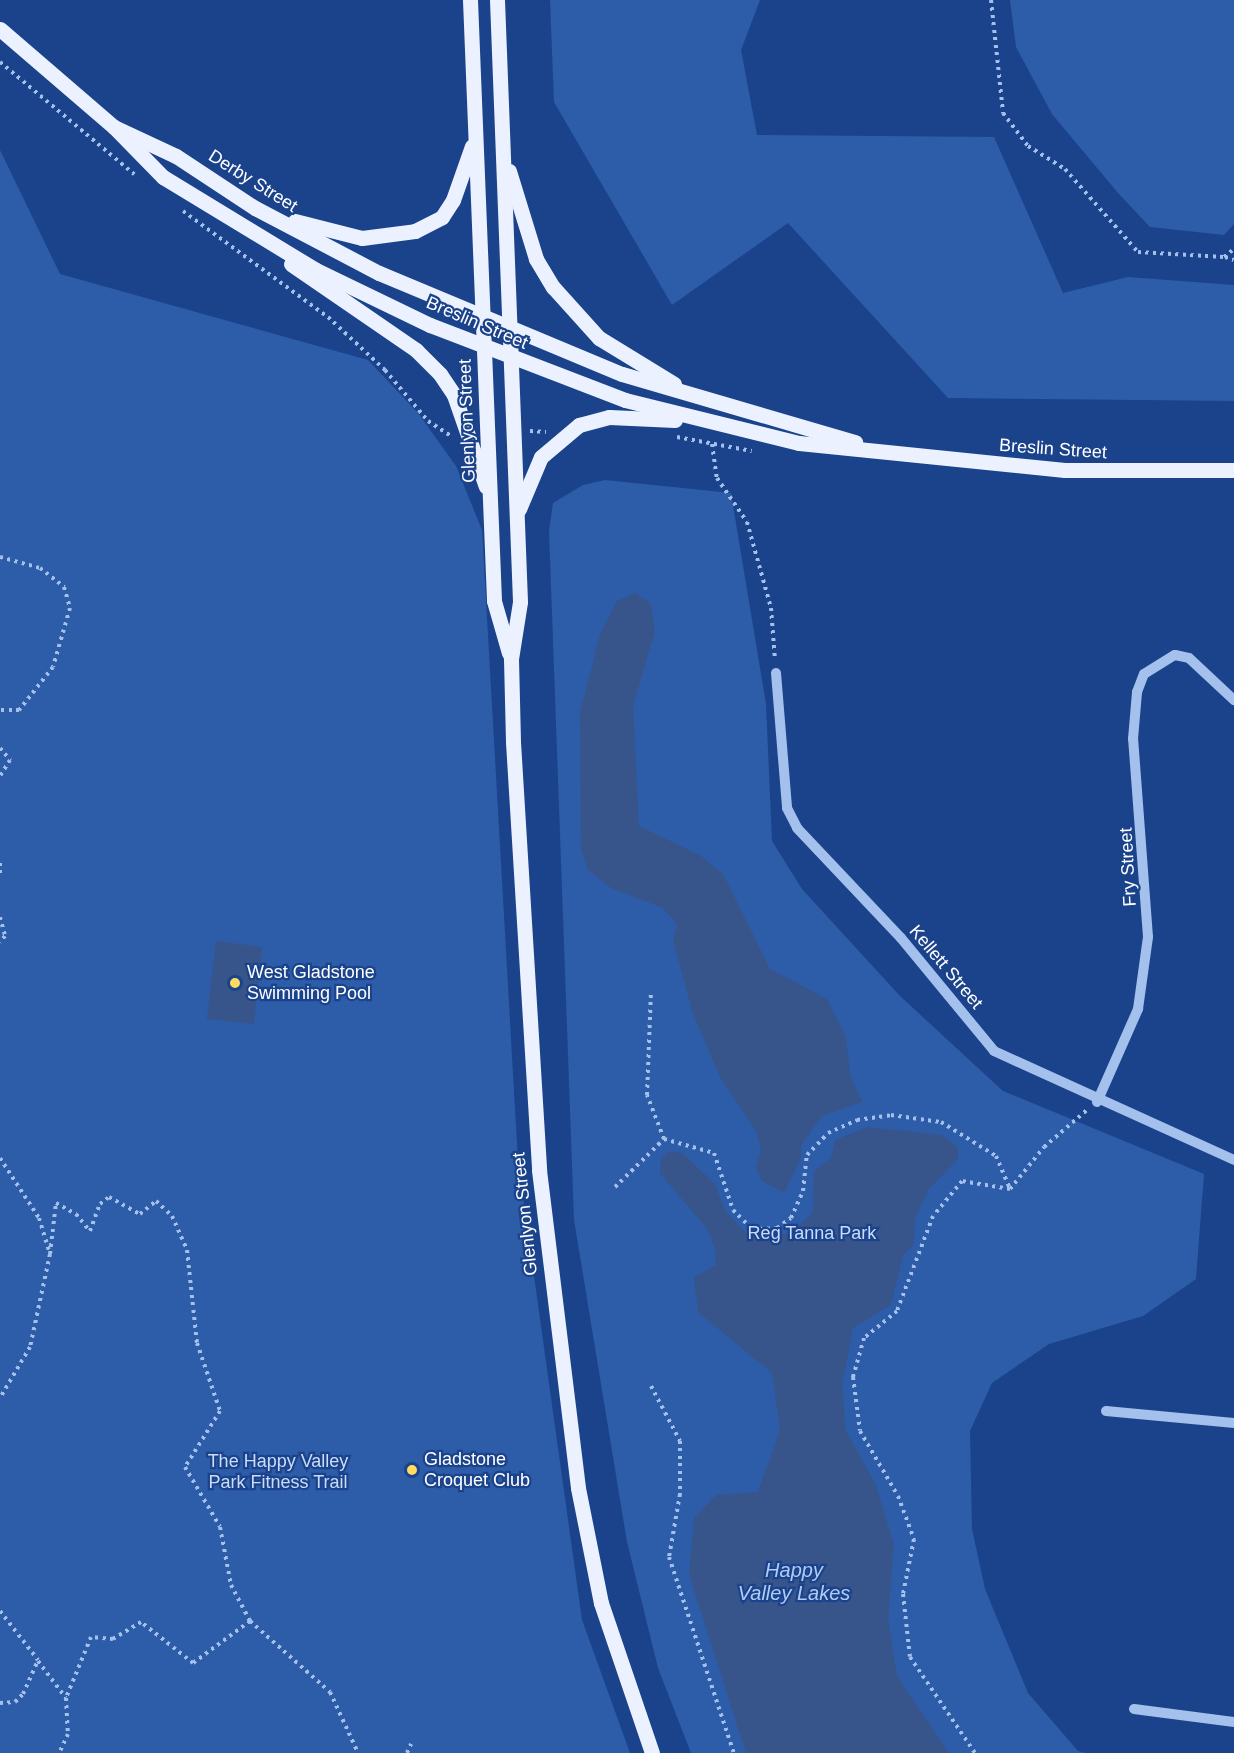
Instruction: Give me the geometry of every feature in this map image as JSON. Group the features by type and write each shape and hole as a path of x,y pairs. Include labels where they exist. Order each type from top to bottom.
{"main road":[{"name":"Glenlyon Street","path":"470,0 494,601 511,659"},
{"name":"Glenlyon Street","path":"497,0 520,602 511,659 539,1170 578,1488 604,1612 652,1753"},
{"name":"Derby Street","path":"0,29 114,127 176,156 255,208 483,320 508,330"},
{"name":"Breslin Street","path":"114,127 163,177 261,240 377,301 509,358 693,420 799,443 871,448 1065,470 1234,470"},
{"path":"255,208 362,238 415,231 442,217 453,200 474,140"},
{"path":"502,145 536,260 553,287 599,338 689,394"},
{"path":"261,240 323,291 416,350 440,374 454,395 489,495"},
{"name":"Breslin Street","path":"508,330 689,394 805,424 871,448"},
{"path":"517,515 542,457 579,425 609,417 693,420"}],"street":[{"name":"Fry Street","path":"1097,1102 1138,1010 1148,937 1133,739 1137,692 1144,674 1161,661 1189,658 1234,700"},
{"name":"Kellett Street","path":"776,673 788,808 797,828 901,938 994,1051 1097,1102 1234,1161"},
{"path":"1106,1411 1234,1423"},
{"path":"1134,1709 1234,1722"}],"path":[{"path":"991,0 1004,113 1028,146 1065,169 1138,252 1224,257 1234,261"},
{"path":"0,63 140,179"},
{"path":"175,205 328,317 385,370 428,421 451,436"},
{"path":"1224,257 1234,249"},
{"path":"712,444 717,478 747,522 771,608 776,673"},
{"path":"0,557 40,568 64,587 70,608 53,667 19,710 0,712"},
{"path":"0,748 10,760 0,776"},
{"path":"0,862 0,877"},
{"path":"0,917 5,936 0,942"},
{"path":"651,990 647,1095 664,1139"},
{"path":"1010,1189 1044,1147 1097,1102"},
{"path":"664,1139 714,1153 733,1210 752,1229 777,1228 791,1218 803,1191 807,1155 828,1133 857,1120 891,1115 941,1122 996,1156 1010,1189"},
{"path":"615,1187 664,1139"},
{"path":"1,1157 39,1218 50,1254"},
{"path":"975,1753 910,1657 903,1594 914,1539 898,1496 860,1431 853,1377 864,1338 897,1311 933,1216 962,1181 1010,1189"},
{"path":"0,1398 30,1347 50,1254 56,1203 76,1214 90,1231 100,1204 109,1197 140,1214 156,1201 172,1216 188,1250 196,1343 220,1411 185,1467 220,1527 231,1585 250,1621 330,1692 358,1753"},
{"path":"651,1386 680,1441 680,1494 669,1557 734,1753"},
{"path":"0,1611 66,1698"},
{"path":"59,1753 68,1734 66,1698 91,1636 113,1639 141,1622 193,1663 250,1621"},
{"path":"0,1703 15,1702 22,1694 38,1661"},
{"path":"407,1753 411,1744"}],"green space":[{"path":"550,0 760,0 741,50 757,135 994,137 1063,293 1128,277 1234,285 1234,401 948,398 788,223 672,305 554,102"},
{"path":"1010,0 1234,0 1234,224 1224,235 1150,227 1118,193 1052,114 1016,47"},
{"name":"The Happy Valley Park Fitness Trail","path":"0,150 60,274 368,360 418,413 456,466 482,530 518,1161 582,1620 630,1753 0,1753"},
{"name":"Reg Tanna Park","path":"605,480 731,493 766,704 772,841 802,889 900,996 1003,1091 1204,1174 1196,1279 1143,1316 1049,1344 992,1383 970,1431 972,1529 985,1589 1028,1693 1078,1751 1086,1753 691,1753 658,1668 627,1542 574,1220 549,531 553,503 583,485"}],"water":[{"path":"635,593 651,604 655,631 633,706 639,826 701,856 723,874 770,969 827,999 846,1037 850,1075 862,1102 822,1116 802,1144 800,1161 784,1193 762,1181 756,1168 761,1150 756,1131 720,1077 692,1011 673,939 677,925 663,908 611,888 588,870 581,849 580,713 600,634 617,601"},
{"name":"West Gladstone Swimming Pool","path":"216,941 262,947 254,1024 207,1019"},
{"name":"Happy Valley Lakes","path":"868,1127 942,1135 958,1147 958,1159 929,1189 915,1218 914,1243 903,1256 891,1305 853,1328 842,1386 846,1431 876,1485 894,1545 888,1619 897,1676 949,1753 746,1753 689,1575 694,1518 716,1495 758,1492 780,1430 772,1373 698,1312 694,1277 716,1265 715,1250 708,1230 660,1173 661,1159 669,1151 682,1153 715,1184 725,1211 747,1234 790,1234 813,1212 814,1171 831,1158 835,1140"}],"place":[{"name":"West Gladstone Swimming Pool","path":"235,983"},
{"name":"Gladstone Croquet Club","path":"412,1470"}]}
